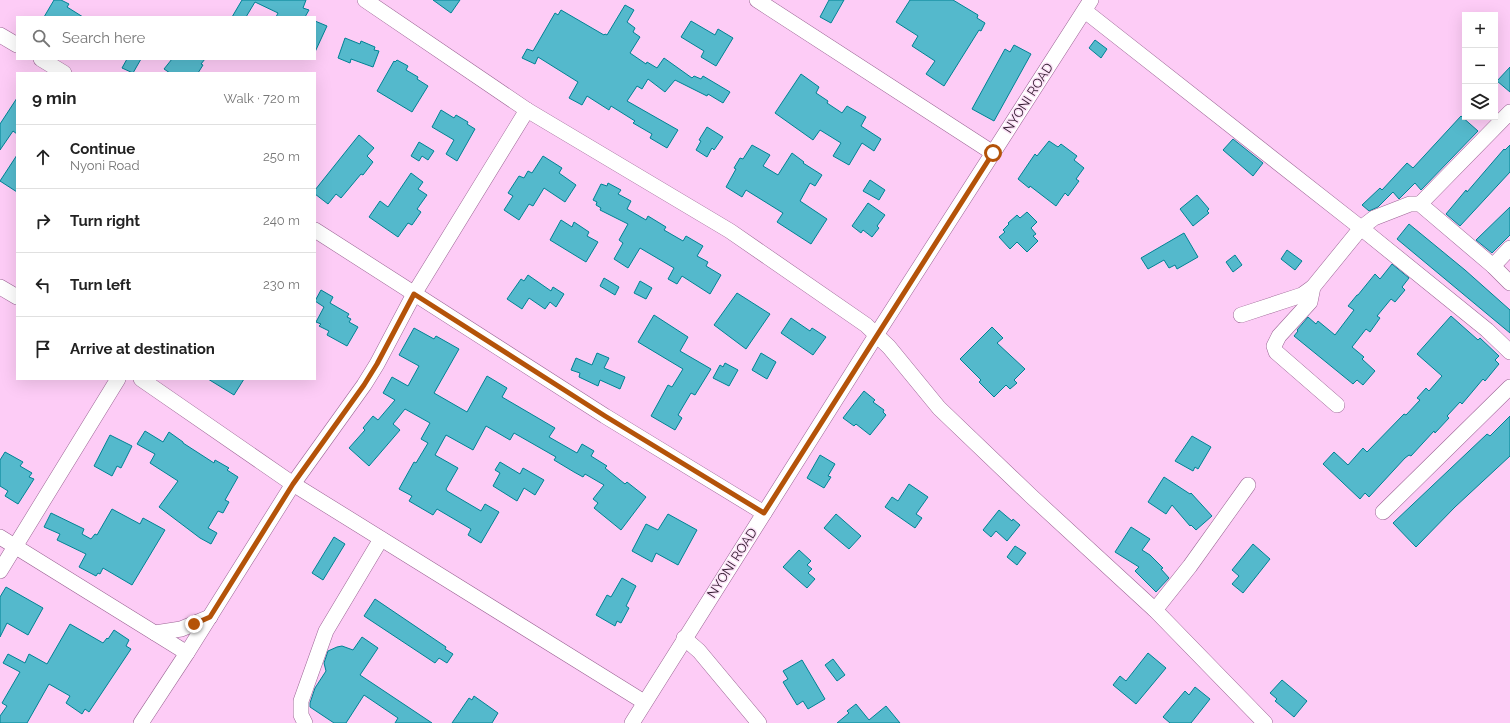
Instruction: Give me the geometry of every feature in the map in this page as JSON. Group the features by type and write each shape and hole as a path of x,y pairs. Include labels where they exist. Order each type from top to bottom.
{"street":[{"path":"757,0 993,153"},
{"path":"372,1 527,110 730,231 866,325 889,347 939,408 1031,496 1155,610 1265,723"},
{"path":"1088,5 1487,330 1510,352"},
{"name":"NYONI ROAD","path":"632,723 684,638 1088,5"},
{"path":"0,35 16,44"},
{"path":"43,60 62,72"},
{"path":"141,723 210,617 293,484 374,369 414,294 527,110"},
{"path":"1420,204 1510,112"},
{"path":"1241,315 1302,295 1313,287 1361,228 1374,218 1410,204 1420,204 1493,266 1510,283"},
{"path":"316,231 605,416 764,513"},
{"path":"1493,266 1510,248"},
{"path":"0,287 16,296"},
{"path":"1313,287 1310,302 1279,336 1274,346 1276,352 1337,405"},
{"path":"0,571 117,380"},
{"path":"142,380 293,484 644,702"},
{"path":"1383,512 1510,387"},
{"path":"1155,610 1190,566 1248,485"},
{"path":"0,537 187,653"},
{"path":"305,723 301,715 301,701 326,631 381,539"},
{"path":"155,633 180,629 210,617"},
{"path":"684,638 699,651 759,723"}],"building":[{"path":"54,0 61,0 69,4 67,7 81,16 45,16"},
{"path":"242,0 306,0 303,8 309,10 306,16 276,16 278,13 255,2 247,16 233,16"},
{"path":"433,0 460,0 451,13"},
{"path":"829,0 844,0 831,23 820,17"},
{"path":"910,0 953,0 978,15 977,18 985,23 981,31 979,30 944,86 926,74 935,61 912,46 918,36 896,22"},
{"path":"625,5 634,10 627,22 635,28 633,32 640,37 630,53 646,64 647,62 657,68 664,58 692,78 694,76 701,79 703,76 730,92 723,103 708,94 707,96 675,80 665,92 648,79 642,89 637,86 627,101 678,130 667,148 650,138 652,134 633,123 635,121 611,106 609,110 587,96 582,105 569,98 578,82 538,57 535,64 522,58 527,49 533,51 555,13 558,15 561,10 604,35 607,35"},
{"path":"316,21 327,26 316,50"},
{"path":"691,21 715,35 718,29 733,38 716,66 701,57 704,51 681,37"},
{"path":"345,38 360,44 361,41 375,47 374,50 379,51 373,67 351,59 350,63 338,58"},
{"path":"1095,40 1107,49 1101,58 1089,48"},
{"path":"1014,45 1031,54 994,121 972,109 1005,49 1010,52"},
{"path":"126,60 140,60 134,72 122,68"},
{"path":"171,60 204,60 201,64 203,65 199,72 168,72 164,69"},
{"path":"397,60 408,66 406,70 418,77 417,79 428,86 412,112 377,91 394,61 395,62"},
{"path":"1510,67 1510,92 1498,82 1498,80"},
{"path":"801,74 819,87 816,93 828,101 827,103 842,113 847,106 866,117 861,126 881,139 874,151 862,143 849,165 833,156 841,143 820,130 813,140 775,113"},
{"path":"16,100 16,133 13,131 0,150 0,124"},
{"path":"441,110 454,118 456,115 468,122 467,124 475,129 457,161 446,154 454,140 432,127"},
{"path":"1461,116 1462,120 1466,120 1478,131 1421,190 1415,183 1399,199 1393,192 1378,207 1369,211 1362,205 1380,188 1382,190 1407,163 1413,168"},
{"path":"707,127 723,137 714,150 712,148 707,157 696,150 701,141 699,140"},
{"path":"359,135 374,148 367,156 373,162 341,198 336,194 328,204 316,195 316,189"},
{"path":"1233,139 1263,163 1253,176 1223,150"},
{"path":"1049,141 1058,147 1061,144 1077,156 1074,160 1084,168 1076,179 1079,181 1068,196 1065,193 1056,206 1030,186 1029,188 1018,179 1035,154 1037,156"},
{"path":"419,142 434,151 428,160 422,156 419,161 411,156"},
{"path":"752,145 770,155 763,166 778,175 792,153 804,162 803,163 822,175 815,186 810,183 800,201 827,219 811,244 777,222 783,213 746,190 742,197 726,187 740,158 743,159"},
{"path":"1510,145 1510,172 1460,226 1446,214 1504,149 1505,150"},
{"path":"543,156 562,168 559,173 576,185 565,202 544,188 533,206 529,204 519,220 504,210 513,196 508,193 519,176 524,178 528,171 532,173"},
{"path":"16,157 16,191 0,181"},
{"path":"411,173 423,182 418,189 427,195 417,209 421,212 412,225 408,223 398,237 369,217 380,201 388,207"},
{"path":"870,180 885,190 879,200 863,191"},
{"path":"608,183 621,190 618,194 631,201 627,209 646,220 648,216 666,227 664,230 683,241 686,236 703,246 697,256 708,262 706,266 721,275 710,294 682,276 677,284 668,279 674,268 640,248 628,268 614,259 623,243 619,240 628,224 600,210 601,208 596,205 597,202 593,200 601,184 607,186"},
{"path":"1197,195 1209,209 1207,211 1209,213 1193,226 1180,209"},
{"path":"868,203 885,215 877,226 879,228 872,237 863,230 861,233 852,226"},
{"path":"1510,207 1510,235 1492,253 1476,240"},
{"path":"1027,212 1037,222 1031,228 1036,234 1033,236 1038,241 1027,252 1017,242 1010,249 999,237 1005,232 1003,230 1009,224 1008,223 1017,215 1020,218"},
{"path":"561,220 572,227 574,222 589,232 587,236 598,242 586,262 550,240"},
{"path":"1409,224 1465,270 1510,310 1510,333 1397,239"},
{"path":"1184,233 1198,257 1177,269 1175,265 1169,268 1164,260 1148,269 1141,258"},
{"path":"1287,250 1302,261 1295,270 1281,259"},
{"path":"1235,255 1242,265 1233,272 1226,262"},
{"path":"1392,264 1409,278 1402,287 1405,290 1395,302 1391,299 1377,316 1380,318 1370,332 1366,329 1352,347 1364,357 1362,359 1375,371 1363,385 1357,380 1353,384 1294,336 1308,317 1316,324 1318,321 1335,335 1354,310 1348,306 1375,274 1380,279"},
{"path":"528,275 551,291 553,287 564,294 556,307 550,302 545,309 529,298 522,309 507,299 521,279 524,281"},
{"path":"604,278 619,287 615,295 600,286"},
{"path":"640,281 652,288 646,299 634,293"},
{"path":"321,290 333,297 330,303 349,314 347,317 351,319 349,322 358,327 347,346 327,335 329,331 319,326 321,324 316,322 324,307 316,302"},
{"path":"737,293 770,314 746,349 714,325"},
{"path":"654,315 688,337 680,351 711,369 695,395 691,393 678,415 682,418 675,430 651,416 668,385 672,387 683,369 638,342"},
{"path":"1451,316 1478,340 1480,338 1499,356 1495,360 1499,364 1485,381 1483,379 1462,404 1460,402 1447,416 1449,418 1435,433 1434,431 1411,456 1409,455 1405,458 1369,497 1365,493 1360,499 1323,464 1334,452 1348,465 1363,448 1367,452 1404,414 1406,415 1420,400 1417,398 1426,388 1429,391 1442,376 1417,354"},
{"path":"791,318 810,331 812,328 826,337 813,355 781,333"},
{"path":"992,327 1003,338 997,343 1025,369 1014,380 1017,383 1010,389 1006,385 994,397 979,382 981,380 960,359"},
{"path":"414,328 434,339 436,336 459,349 434,393 467,412 487,376 507,388 502,397 555,428 549,437 577,453 582,444 594,451 591,456 607,466 605,468 625,484 627,482 646,497 621,530 594,508 598,503 593,499 604,485 585,474 583,477 574,472 554,460 556,457 514,433 510,440 486,426 473,450 446,435 435,455 458,468 446,489 447,491 481,511 485,504 499,512 481,543 468,535 471,529 437,509 433,515 409,501 412,496 399,489 414,462 416,463 428,443 421,439 430,423 405,409 393,424 400,430 369,466 349,448 365,430 363,428 373,416 378,420 395,400 383,393 392,377 408,386 419,366 399,355"},
{"path":"597,353 609,358 604,368 625,377 620,389 600,380 598,386 579,377 580,373 571,370 576,358 592,365"},
{"path":"761,353 776,362 767,379 752,370"},
{"path":"725,363 738,370 729,386 713,378 720,365 723,367"},
{"path":"210,380 243,380 234,395"},
{"path":"864,391 875,400 873,402 884,410 883,412 886,415 870,435 856,424 854,426 843,418"},
{"path":"1510,416 1510,456 1455,507 1416,547 1393,523 1487,434 1490,436"},
{"path":"145,431 163,442 169,432 214,463 215,460 229,468 227,470 238,477 225,500 229,502 223,513 218,511 208,528 217,533 211,544 200,538 159,507 178,481 150,463 155,454 137,444"},
{"path":"110,435 132,446 121,468 117,466 112,476 94,466"},
{"path":"1192,436 1211,447 1198,469 1195,467 1193,471 1175,461"},
{"path":"5,452 23,462 20,466 32,473 29,477 34,479 18,504 5,496 8,491 0,486 0,460"},
{"path":"820,455 835,464 828,476 831,477 824,488 807,478"},
{"path":"500,462 520,474 523,468 544,480 535,495 524,488 517,501 493,486 500,473 495,470"},
{"path":"1164,477 1190,494 1191,493 1212,516 1196,530 1191,525 1190,526 1172,505 1166,514 1148,502"},
{"path":"909,484 928,497 916,514 922,518 915,528 885,507 892,497 898,501"},
{"path":"112,509 140,524 143,518 165,530 132,585 103,568 100,574 98,573 96,576 79,567 86,554 57,540 60,534 44,527 51,513 84,529 82,534 91,539 95,534 97,535"},
{"path":"999,510 1012,521 1013,519 1020,525 1007,541 996,531 991,537 983,530"},
{"path":"668,514 697,530 678,565 656,553 652,562 632,551 646,524 658,530"},
{"path":"836,514 861,536 849,549 824,528"},
{"path":"1131,527 1150,539 1142,550 1150,555 1163,568 1161,569 1169,578 1156,592 1135,571 1139,567 1115,552"},
{"path":"334,537 345,544 323,580 312,573"},
{"path":"1253,544 1270,559 1243,593 1232,584 1239,576 1232,570"},
{"path":"1015,546 1026,553 1017,565 1007,557"},
{"path":"799,550 811,561 807,565 812,569 808,573 815,579 807,588 783,567"},
{"path":"622,578 636,586 626,606 629,608 621,623 617,621 615,626 596,615 607,595 611,597"},
{"path":"6,587 43,608 28,635 7,623 0,637 0,597"},
{"path":"375,599 446,647 445,649 453,654 447,663 439,658 435,663 364,616"},
{"path":"70,624 103,643 107,638 108,639 114,630 129,640 126,646 131,649 89,712 85,709 82,714 66,703 70,696 49,684 27,723 0,723 0,716 7,706 2,703 20,672 3,663 8,654 25,663 29,654 47,664"},
{"path":"362,637 378,648 360,675 432,723 395,723 398,718 364,695 346,723 334,723 310,707 315,688 326,671 324,663 328,651 342,646 353,650"},
{"path":"1148,653 1166,668 1136,704 1113,685 1120,676 1126,681"},
{"path":"833,659 845,675 837,681 825,665"},
{"path":"802,660 825,699 808,709 803,701 797,705 783,682 788,679 783,671"},
{"path":"1282,680 1307,701 1294,717 1275,701 1277,699 1270,693"},
{"path":"1195,687 1210,699 1191,723 1170,723 1163,717 1185,691 1189,695"},
{"path":"474,696 498,713 492,723 452,723 469,698 472,700"},
{"path":"856,704 869,720 886,706 900,723 837,723 849,713 847,711"}],"route":[{"path":"194,624 210,617 293,484 364,385 377,364 414,294 605,416 764,513 993,153"}]}
